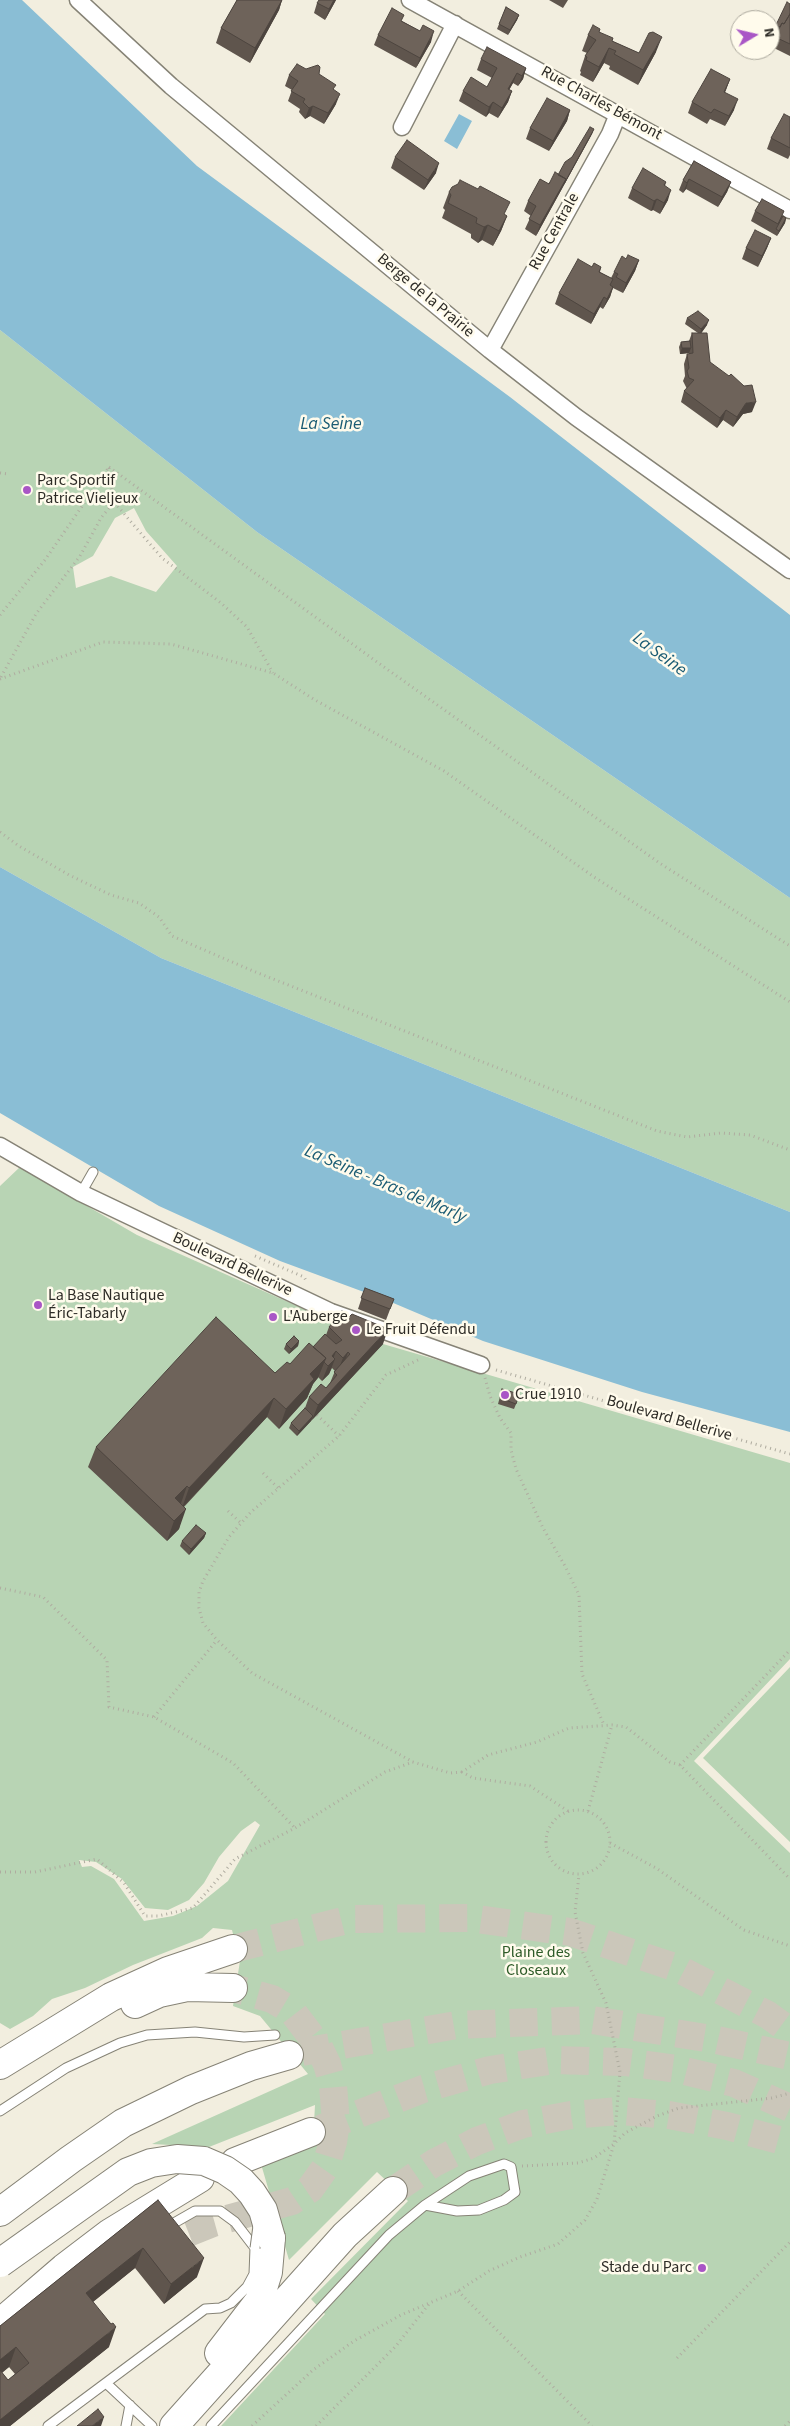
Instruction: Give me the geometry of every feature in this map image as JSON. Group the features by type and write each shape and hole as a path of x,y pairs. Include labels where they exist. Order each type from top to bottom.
{"highway":[{"path":"0,2065 111,1997 168,1971 233,1949"},
{"path":"0,2084 65,2040 129,2006 159,1994 187,1987 233,1988"},
{"path":"0,2212 71,2159 123,2124 191,2090 251,2066 282,2045"},
{"path":"235,2162 311,2132"},
{"path":"2,2269 128,2172 151,2163 177,2159 204,2161 225,2170 241,2181 252,2193 262,2210 260,2235 268,2272 259,2302 232,2338 176,2403 168,2425"},
{"path":"0,2323 64,2268 110,2233 201,2175"},
{"path":"168,2425 308,2278 346,2235 394,2191"},
{"path":"259,2302 308,2278"}],"street":[{"name":"Berge de la Prairie","path":"78,0 172,86 490,350 576,417 790,570"},
{"name":"Rue Charles Bémont","path":"410,0 790,210"},
{"path":"402,127 455,24"},
{"name":"Rue Centrale","path":"490,350 610,134 618,114"},
{"name":"Boulevard Bellerive","path":"0,1146 81,1193 331,1312 481,1365"}],"lane":[{"path":"81,1193 93,1172"},
{"path":"0,2111 66,2068 120,2043 147,2035 195,2032 244,2037 282,2045"},
{"path":"210,2426 389,2235 424,2205 469,2176 504,2164 511,2167 515,2192 504,2200 479,2210 457,2211 424,2205"},
{"path":"48,2426 205,2309 220,2308 231,2303 247,2286 254,2274 260,2235 235,2222 220,2211 195,2211 161,2231"},
{"path":"106,2383 130,2405 168,2425"},
{"path":"126,2426 130,2405"}],"path":[{"path":"109,467 114,502 162,558 221,603 247,627 273,673"},
{"path":"0,615 45,560 109,467"},
{"path":"109,467 384,667 653,858 790,946"},
{"path":"0,473 9,474"},
{"path":"1,678 36,614 80,556 101,518 114,502"},
{"path":"1,678 103,642 171,644 273,673 323,705 444,770 594,876 790,1002"},
{"path":"0,832 19,846 69,875 111,895 139,903 158,917 172,936 253,970 657,1131 687,1137 721,1133 750,1135 790,1150"},
{"path":"439,1350 386,1375 339,1436 240,1523 217,1554 199,1592 199,1608 203,1623 217,1640 252,1673 413,1762 450,1773 462,1772 488,1755 537,1742 569,1728 604,1725 626,1727 670,1762 680,1765 790,1879"},
{"path":"481,1365 490,1396 500,1418 512,1433 511,1450 516,1469 543,1528 579,1595 582,1674 604,1725"},
{"name":"Boulevard Bellerive","path":"481,1365 790,1454"},
{"path":"317,1415 339,1436"},
{"path":"263,1473 279,1489"},
{"path":"228,1511 240,1523"},
{"path":"0,1588 43,1597 107,1660 109,1707 154,1716 233,1763 295,1828"},
{"path":"154,1716 217,1640"},
{"path":"680,1765 790,1650"},
{"path":"588,1811 612,1725"},
{"path":"0,1872 35,1872 97,1859 124,1883 145,1916 158,1916 193,1908 236,1859 295,1828 384,1772 413,1762"},
{"path":"462,1772 473,1778 530,1786 568,1812"},
{"path":"588,1811 604,1823 610,1843 609,1853 597,1868 579,1874 560,1869 548,1853 546,1842 550,1828 559,1816 568,1812 588,1811"},
{"path":"610,1843 656,1868 744,1930 790,1946"},
{"path":"252,2426 313,2370 354,2340 401,2315 458,2291 497,2267 558,2244 584,2220 601,2190 614,2144 620,2072 606,2003 582,1945 575,1912 579,1874"},
{"path":"511,2167 578,2163 594,2158 614,2144 625,2133 657,2116 678,2108 772,2098 790,2093"},
{"path":"677,2358 790,2242"},
{"path":"458,2291 592,2426"},
{"path":"316,2426 396,2346 431,2303"},
{"path":"785,2426 790,2421"}],"green space":[{"path":"0,330 257,532 790,898 790,1212 161,958 0,867","holes":["134,508 146,531 177,566 156,592 111,576 76,588 73,567 93,556 115,518"]},
{"name":"Plaine des Closeaux","path":"20,1167 137,1235 383,1344 790,1463 790,1659 694,1761 790,1853 790,2426 221,2426 325,2314 311,2299 408,2201 377,2172 289,2260 261,2164 313,2142 315,2105 209,2147 152,2144 308,2074 260,2016 233,2006 240,1961 232,1930 213,1928 202,1938 133,1965 85,1988 52,1999 33,2016 10,2029 0,2023 0,1186","holes":["255,1821 260,1825 228,1881 197,1906 173,1916 144,1921 114,1879 91,1866 82,1867 79,1860 96,1862 122,1879 145,1908 168,1910 189,1900 204,1883 219,1857 241,1831"]},
{"path":"790,1667 790,1842 703,1758"}],"water":[{"name":"La Seine","path":"0,0 22,0 197,166 510,397 790,615 790,898 257,532 0,330"},
{"path":"459,114 472,121 457,149 444,141"},
{"name":"La Seine - Bras de Marly","path":"0,867 161,958 790,1212 790,1432 642,1392 483,1341 391,1302 280,1261 159,1206 0,1113"}],"building":[{"path":"237,0 282,0 255,48 221,28"},
{"path":"319,0 334,0 329,9 317,3"},
{"path":"787,2 790,4 790,14 780,27 780,17"},
{"path":"506,7 519,15 510,30 499,24"},
{"path":"392,8 404,15 401,21 420,31 423,25 434,31 420,58 378,35"},
{"path":"790,14 790,44 780,39 780,27 782,23 784,24"},
{"path":"593,25 600,29 599,32 613,38 612,41 639,53 649,33 653,32 662,37 643,70 614,54 616,51 609,48 599,67 586,60 587,57 585,56 596,40 588,35"},
{"path":"487,47 526,68 522,76 517,73 508,89 512,91 502,108 493,102 489,107 463,91 471,77 487,87 497,68 481,59"},
{"path":"297,64 306,69 318,65 320,67 319,74 336,85 333,89 340,94 328,113 313,106 309,108 303,102 305,99 291,91 298,81 289,75"},
{"path":"711,69 730,79 724,92 738,99 729,116 714,109 711,113 692,102"},
{"path":"547,98 570,110 553,141 530,128"},
{"path":"784,114 790,117 790,148 771,138"},
{"path":"590,127 594,129 564,184 566,179 558,175 565,162 572,157"},
{"path":"407,140 439,163 428,180 395,157"},
{"path":"694,161 731,182 722,197 689,179 687,183 683,180"},
{"path":"643,168 666,182 664,185 671,190 664,203 657,199 654,201 632,188"},
{"path":"555,172 566,179 540,225 529,219 536,206 528,201 540,179 549,184"},
{"path":"460,180 478,189 480,186 510,202 504,214 507,216 499,231 488,225 484,227 476,223 477,218 448,203 451,195 449,192"},
{"path":"762,199 784,211 778,224 755,211"},
{"path":"783,216 786,218 779,231 776,229"},
{"path":"755,230 771,238 762,256 746,248"},
{"path":"628,255 639,260 626,283 616,277 618,274 614,272 622,256 626,259"},
{"path":"578,259 592,267 594,263 601,267 599,272 613,279 610,285 613,287 607,299 604,297 594,314 559,293"},
{"path":"698,311 709,320 701,329 687,318"},
{"path":"692,333 707,333 710,362 729,376 731,374 744,386 752,385 756,402 746,403 737,417 726,410 720,418 684,391 694,380 689,378 687,371 689,368 687,354 693,353"},
{"path":"690,341 691,348 682,348 681,342"},
{"path":"365,1288 394,1299 390,1309 361,1298"},
{"path":"342,1311 349,1317 352,1314 388,1329 318,1405 309,1397 321,1384 326,1388 337,1375 334,1372 350,1354 348,1352 343,1358 336,1351 332,1356 335,1359 328,1366 324,1362 326,1358 313,1347 325,1334 336,1344 342,1340 329,1327"},
{"path":"216,1317 275,1373 287,1362 290,1364 309,1343 326,1358 310,1374 314,1379 286,1409 274,1398 189,1488 187,1486 175,1498 186,1509 174,1521 96,1447"},
{"path":"294,1336 299,1341 291,1349 286,1344"},
{"path":"502,1389 519,1394 516,1404 500,1398"},
{"path":"305,1408 313,1416 299,1431 291,1423"},
{"path":"196,1525 206,1533 191,1549 182,1541"},
{"path":"158,2200 204,2258 171,2284 143,2248 86,2293 111,2324 113,2323 116,2327 0,2420 0,2370 8,2380 29,2363 16,2347 0,2360 0,2326"},
{"path":"98,2409 104,2417 92,2426 77,2426"}],"tunnel":[{"path":"233,1949 351,1919 470,1918 570,1932 677,1968 768,2015 790,2031"},
{"path":"152,2253 175,2238 213,2223 292,2201 310,2189 325,2168 333,2142 336,2123 333,2085 327,2064 318,2045 292,2011 272,1999 233,1988"},
{"path":"302,2052 457,2025 592,2020 712,2039 790,2056"},
{"path":"320,2129 423,2089 490,2070 554,2060 625,2062 677,2069 734,2083 790,2108"},
{"path":"393,2191 434,2163 477,2141 523,2124 571,2115 620,2111 669,2115 727,2126 790,2143"}],"place":[{"name":"Parc Sportif Patrice Vieljeux","path":"27,490"},
{"name":"La Base Nautique Éric-Tabarly","path":"38,1305"},
{"name":"L'Auberge","path":"273,1317"},
{"name":"Le Fruit Défendu","path":"356,1330"},
{"name":"Crue 1910","path":"505,1395"},
{"name":"Stade du Parc","path":"702,2268"}]}
